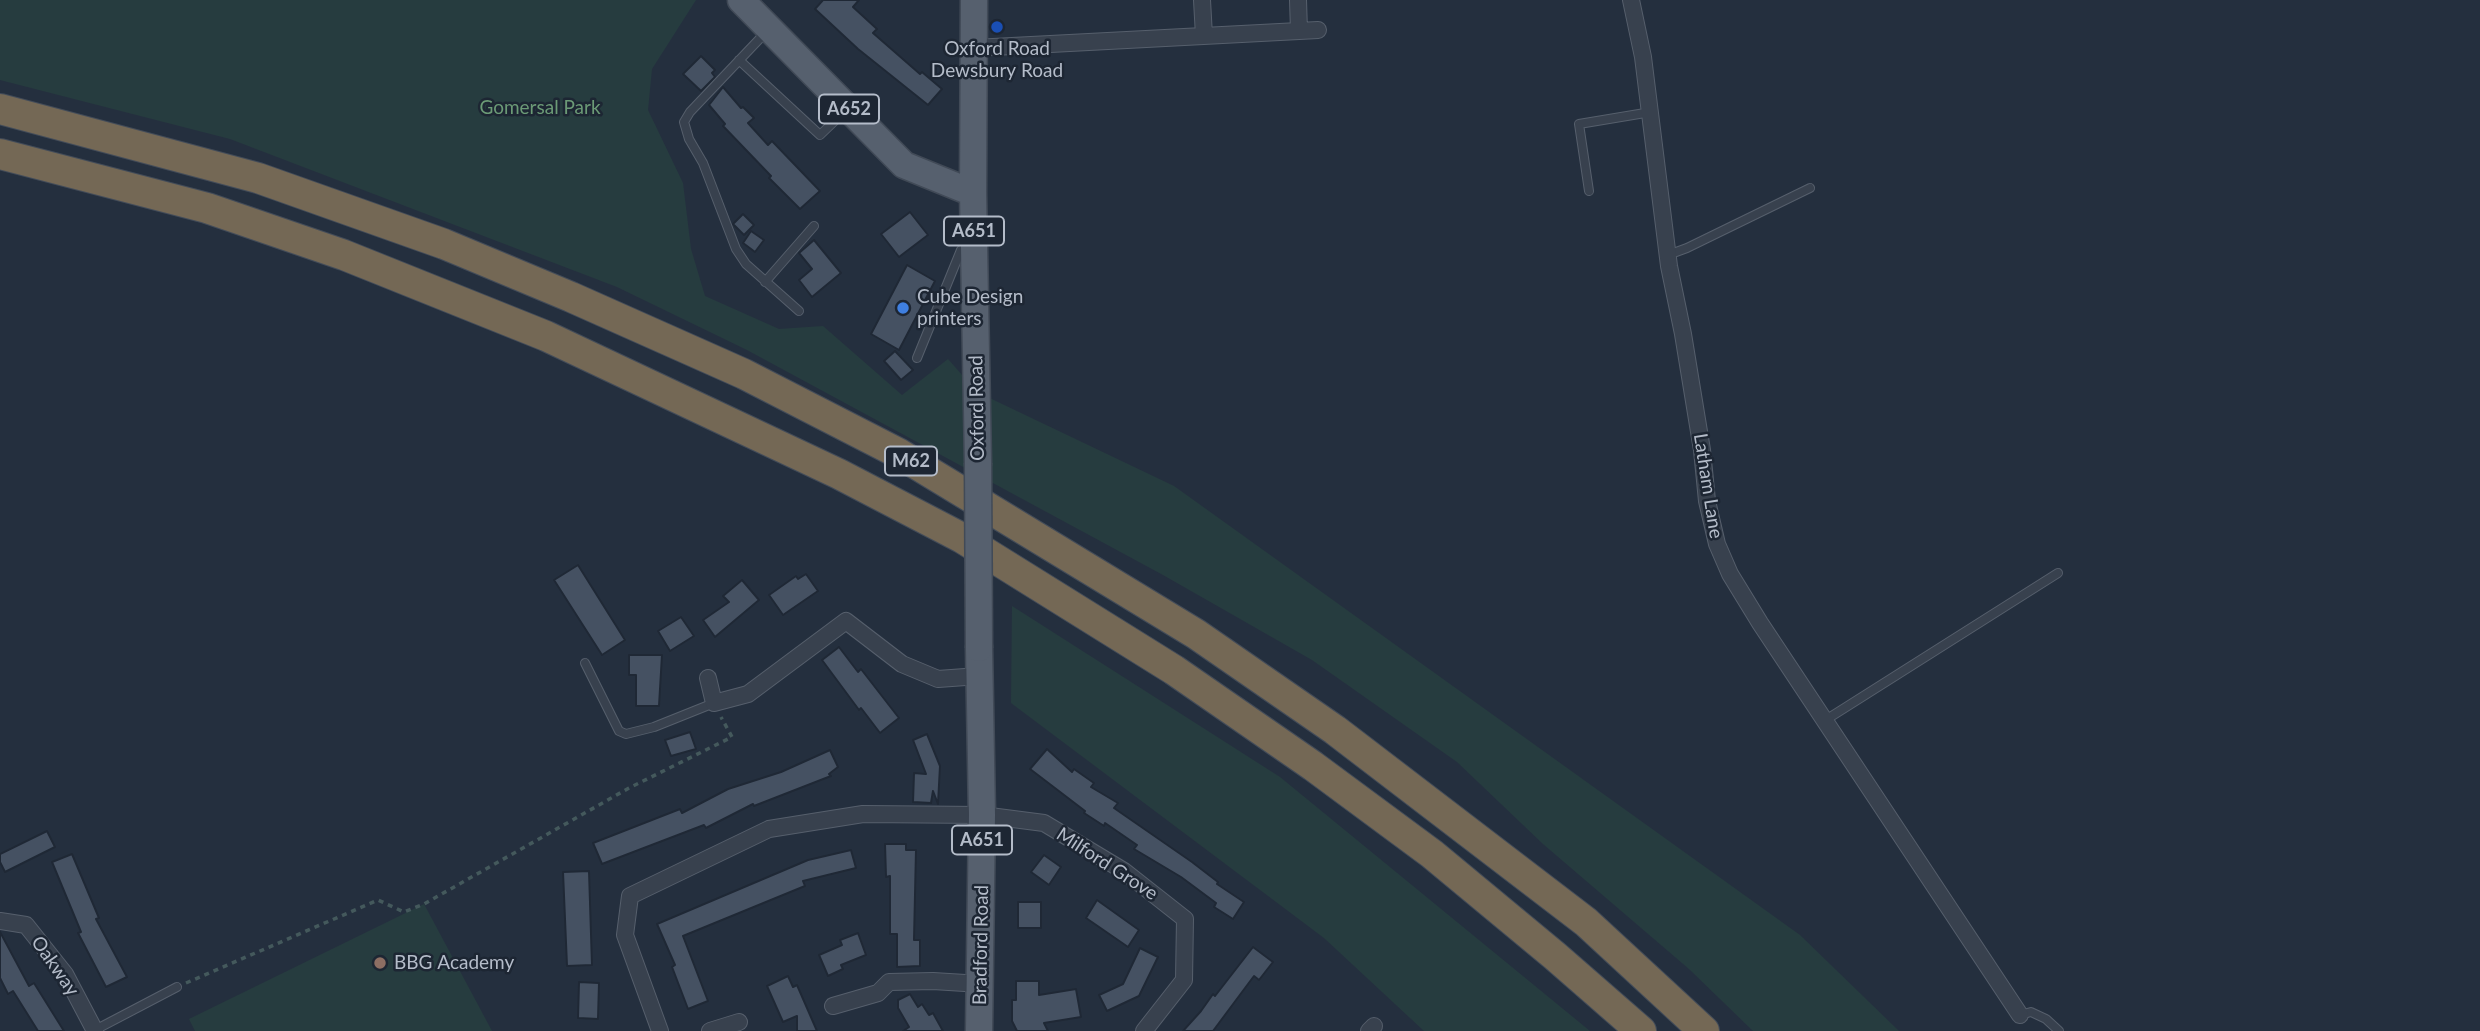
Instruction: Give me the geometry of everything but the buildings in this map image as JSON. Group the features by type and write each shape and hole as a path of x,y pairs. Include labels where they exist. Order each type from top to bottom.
{"highway":[{"name":"M62","path":"0,109 258,178 444,244 744,374 898,453 1196,634 1335,730 1586,922 1704,1031"},
{"name":"M62","path":"0,154 207,208 344,255 546,336 839,474 962,538 1174,670 1313,766 1432,854 1641,1031"}],"main road":[{"name":"A652","path":"741,0 904,165 973,193"},
{"name":"Oxford Road","path":"974,0 973,193 979,648"},
{"name":"Bradford Road","path":"979,648 982,815 979,1031"}],"street":[{"path":"1202,0 1204,36"},
{"name":"Latham Lane","path":"1631,0 1651,112 1668,255 1702,450 1707,500 1717,544 1730,575 1760,623 2020,1015"},
{"path":"1298,1 1299,31"},
{"path":"974,48 1318,30"},
{"path":"708,678 714,703 748,694 846,621 902,664 938,679 979,677"},
{"path":"660,1031 625,935 630,896 769,829 863,814 982,815"},
{"name":"Milford Grove","path":"982,815 1044,824 1124,871 1185,919 1184,980 1144,1031"},
{"name":"Oakway","path":"0,921 26,925 65,974 95,1030"},
{"path":"833,1006 878,993 889,982 981,984"},
{"path":"710,1031 739,1023"}],"lane":[{"path":"769,29 690,112 684,122 689,139 703,163 732,241 746,264 799,311"},
{"path":"740,60 820,135 848,108"},
{"path":"1589,191 1579,124 1651,112"},
{"path":"1668,255 1810,188"},
{"path":"765,282 814,226"},
{"path":"917,358 961,250 974,244"},
{"path":"1825,721 2059,573"},
{"path":"585,663 619,731 625,734 654,727 714,703"},
{"path":"95,1030 177,987"},
{"path":"2020,1015 2031,1012 2046,1019 2059,1031"}],"path":[{"path":"177,987 378,900 404,912 424,904 629,789 732,737 714,703"}],"green space":[{"name":"Gomersal Park","path":"0,0 696,0 652,69 648,110 683,183 691,249 705,296 779,329 823,326 902,395 948,359 977,392 1174,486 1800,935 1899,1031 1753,1031 1689,969 1543,844 1457,762 1312,660 1163,575 747,350 617,287 230,139 0,80"},
{"path":"1012,606 1280,777 1590,1031 1424,1031 1324,938 1011,703"},
{"name":"BBG Academy","path":"424,904 492,1031 195,1031 189,1019"}],"place":[{"name":"Oxford Road Dewsbury Road","path":"997,27"},
{"name":"Cube Design printers","path":"903,308"},
{"name":"BBG Academy","path":"380,963"}]}
